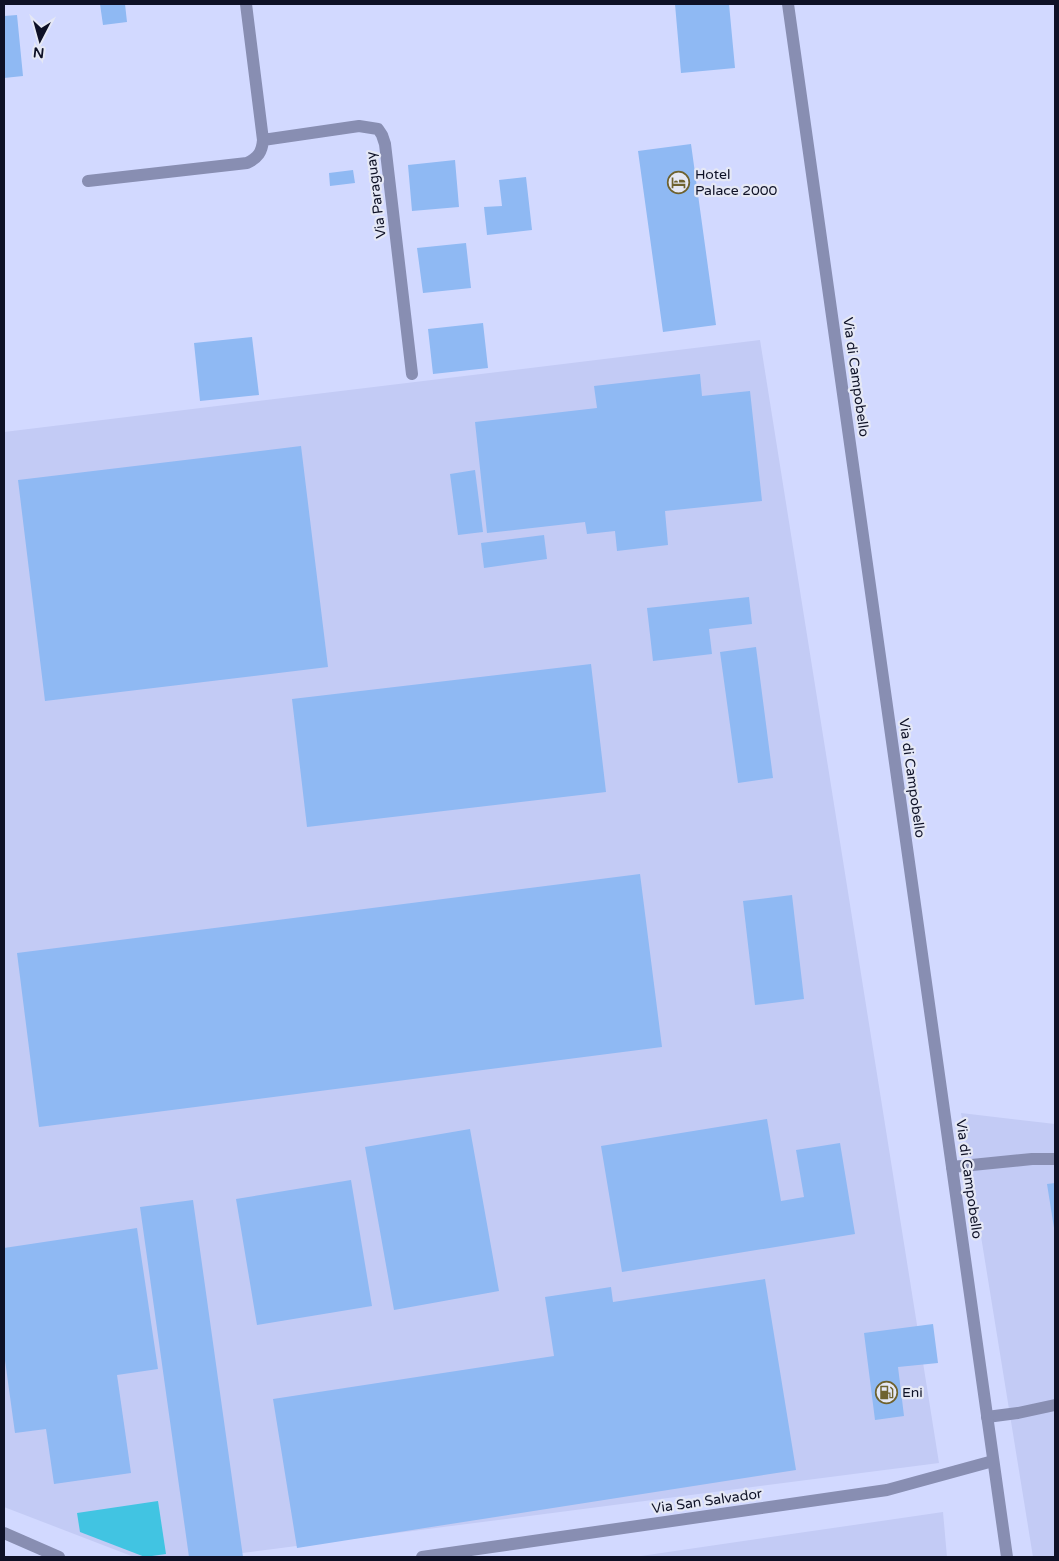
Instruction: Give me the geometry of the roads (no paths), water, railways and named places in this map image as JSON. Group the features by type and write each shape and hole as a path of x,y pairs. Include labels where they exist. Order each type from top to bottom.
{"street":[{"path":"88,181 247,163 260,154 263,140 246,4"},
{"name":"Via di Campobello","path":"788,4 1007,1557"},
{"name":"Via Paraguay","path":"263,140 359,126 374,127 380,132 385,144 412,374"},
{"path":"952,1167 1032,1159 1055,1159"},
{"path":"987,1417 1018,1413 1055,1404"},
{"name":"Via San Salvador","path":"422,1557 887,1490 993,1461"},
{"path":"4,1533 59,1557"}],"place":[{"name":"Hotel Palace 2000","path":"679,182"},
{"name":"Eni","path":"886,1392"}]}
